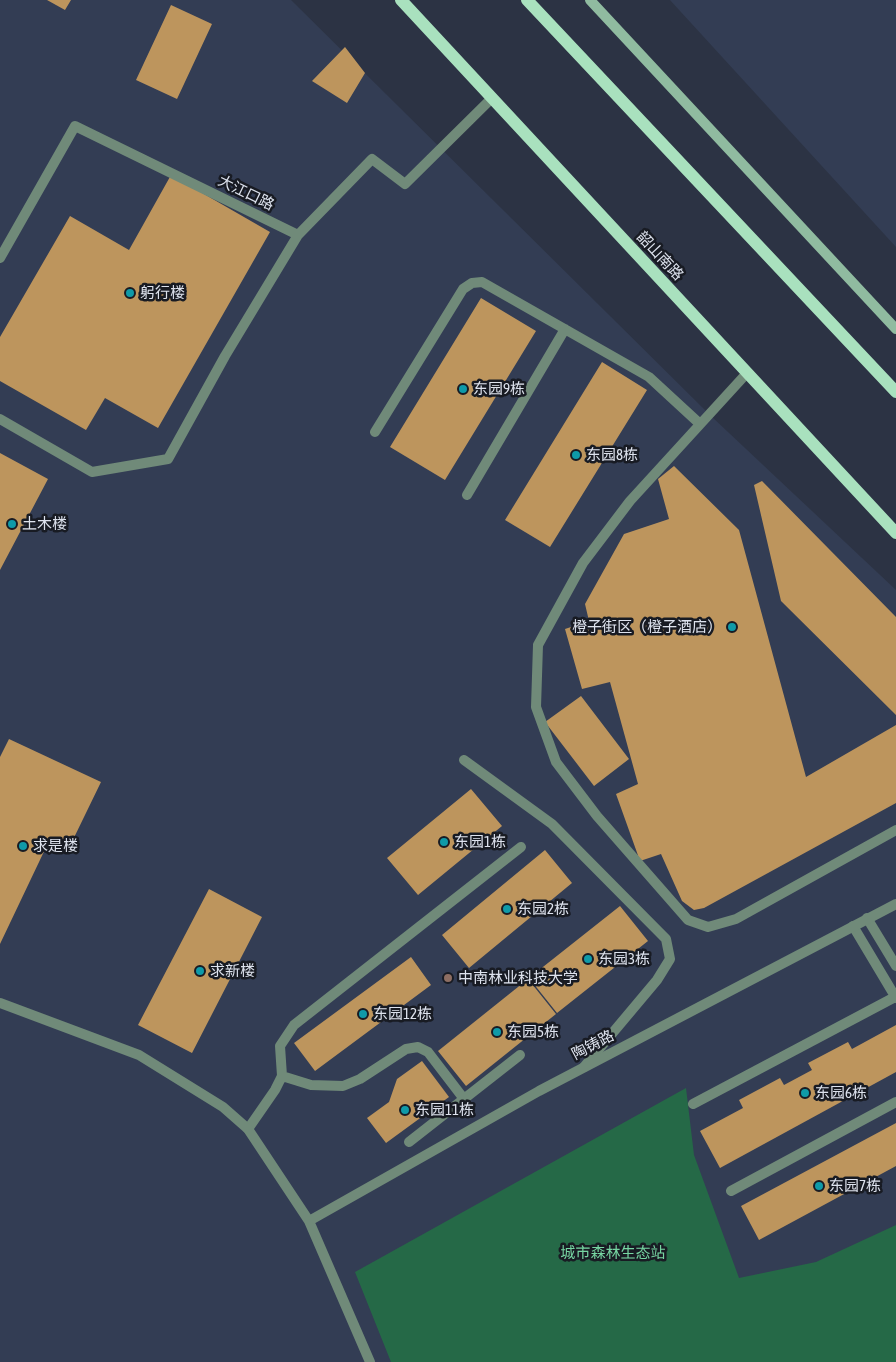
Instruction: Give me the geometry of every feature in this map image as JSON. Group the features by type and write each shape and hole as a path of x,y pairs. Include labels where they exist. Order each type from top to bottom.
{"main road":[{"name":"韶山南路","path":"401,0 896,533"},
{"path":"527,0 896,392"}],"street":[{"path":"590,0 896,329"},
{"path":"0,418 92,472 168,459 225,356 298,235 372,159 405,184 492,98"},
{"name":"大江口路","path":"0,258 75,126 298,235"},
{"path":"375,432 463,289 472,283 482,282 649,377 700,424"},
{"path":"467,495 565,329"},
{"path":"747,373 630,501 583,563 538,645 536,707 556,762 597,816 688,920 708,927 736,919 896,830"},
{"path":"464,760 552,824 666,939 670,959 657,980 584,1067"},
{"path":"248,1129 275,1090 282,1076 280,1046 294,1024 521,848"},
{"name":"陶铸路","path":"309,1221 584,1067 896,904"},
{"path":"868,918 896,966"},
{"path":"694,1104 896,997 853,926"},
{"path":"0,1003 140,1055 222,1107 248,1129 309,1221 370,1362"},
{"path":"282,1076 311,1085 343,1086 360,1079 406,1049 418,1047 428,1052 464,1099"},
{"path":"410,1142 520,1054"},
{"path":"732,1191 896,1102"}],"shaded area":[{"name":"中南林业科技大学","path":"0,0 291,0 712,417 896,590 896,1362 0,1362"},
{"path":"670,0 896,0 896,247"}],"green space":[{"name":"城市森林生态站","path":"686,1088 694,1155 739,1278 816,1262 896,1225 896,1362 391,1362 355,1272"}],"building":[{"path":"47,0 71,0 65,10"},
{"path":"171,5 212,24 177,99 136,80"},
{"path":"345,47 365,73 347,103 312,81"},
{"name":"躬行楼","path":"171,175 270,232 158,428 105,398 86,430 0,381 0,337 70,216 129,250"},
{"name":"东园9栋","path":"481,298 536,331 445,480 390,447"},
{"name":"东园8栋","path":"602,362 647,390 550,547 505,520"},
{"name":"土木楼","path":"0,453 48,479 0,570"},
{"path":"674,466 739,530 806,777 896,725 896,803 704,908 694,910 682,901 661,854 640,861 616,794 638,784 610,682 582,689 565,629 589,621 585,604 624,534 669,519 658,479"},
{"path":"762,481 896,617 896,715 781,601 754,485"},
{"path":"581,696 629,759 594,786 545,722"},
{"name":"求是楼","path":"9,739 101,782 68,850 49,841 0,944 0,757"},
{"name":"东园1栋","path":"471,789 502,826 418,895 387,858"},
{"name":"东园2栋","path":"545,850 572,883 469,968 442,935"},
{"name":"求新楼","path":"209,889 262,917 192,1053 138,1025"},
{"name":"东园3栋","path":"620,906 648,941 557,1013 529,978"},
{"name":"东园12栋","path":"411,957 431,985 315,1071 294,1043"},
{"name":"东园5栋","path":"528,979 556,1014 466,1086 438,1051"},
{"name":"东园6栋","path":"896,1025 896,1072 720,1168 700,1131 743,1108 739,1100 780,1078 784,1085 812,1070 808,1063 848,1042 852,1049"},
{"name":"东园11栋","path":"422,1061 449,1097 386,1143 367,1118 389,1102 397,1079"},
{"name":"东园7栋","path":"896,1123 896,1166 759,1240 741,1206"}],"place":[{"name":"躬行楼","path":"130,293"},
{"name":"东园9栋","path":"463,389"},
{"name":"东园8栋","path":"576,455"},
{"name":"土木楼","path":"12,524"},
{"name":"橙子街区（橙子酒店）","path":"732,627"},
{"name":"东园1栋","path":"444,842"},
{"name":"求是楼","path":"23,846"},
{"name":"东园2栋","path":"507,909"},
{"name":"东园3栋","path":"588,959"},
{"name":"求新楼","path":"200,971"},
{"name":"中南林业科技大学","path":"448,978"},
{"name":"东园12栋","path":"363,1014"},
{"name":"东园5栋","path":"497,1032"},
{"name":"东园6栋","path":"805,1093"},
{"name":"东园11栋","path":"405,1110"},
{"name":"东园7栋","path":"819,1186"}]}
